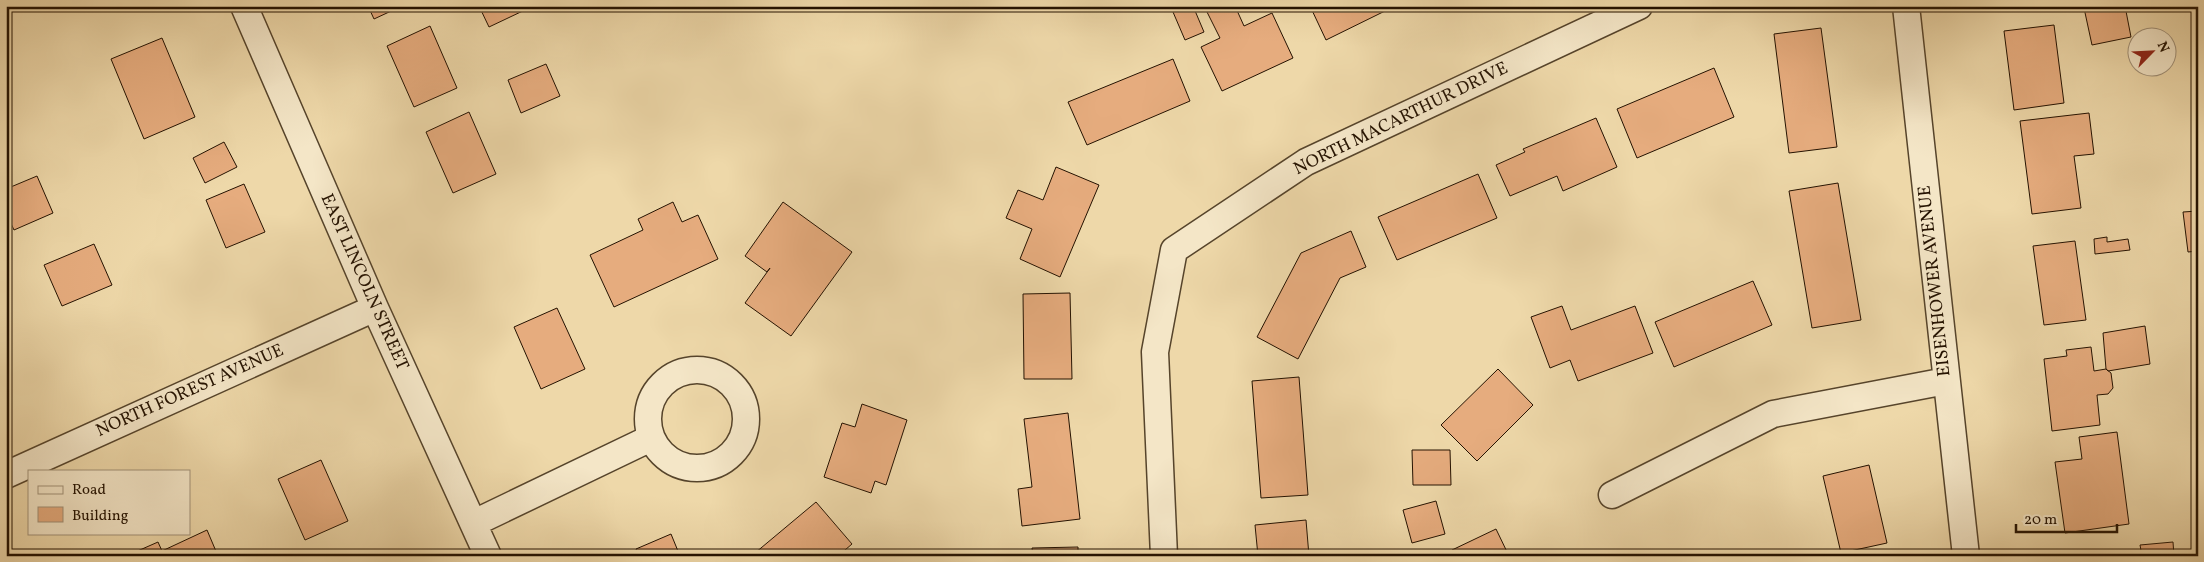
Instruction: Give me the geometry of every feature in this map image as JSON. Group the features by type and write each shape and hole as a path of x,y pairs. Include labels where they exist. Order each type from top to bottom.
{"street":[{"name":"EAST LINCOLN STREET","path":"244,6 375,308 488,556"},
{"name":"NORTH MACARTHUR DRIVE","path":"1164,556 1155,352 1174,250 1306,162 1639,6"},
{"name":"EISENHOWER AVENUE","path":"1906,6 1966,556"},
{"name":"NORTH FOREST AVENUE","path":"6,475 375,308"},
{"path":"1612,495 1773,414 1946,381"},
{"path":"474,523 651,438"}],"building":[{"path":"368,6 402,6 374,19"},
{"path":"479,6 526,6 527,9 489,27"},
{"path":"1187,6 1193,6 1204,32 1185,40 1173,12"},
{"path":"1204,6 1235,6 1244,26 1272,13 1293,58 1222,91 1201,47 1220,38"},
{"path":"1310,6 1385,6 1387,10 1326,40"},
{"path":"2090,6 2125,6 2129,28 2126,28 2126,38 2092,45 2084,8"},
{"path":"2054,25 2064,103 2014,110 2004,31"},
{"path":"430,26 457,88 414,107 387,46"},
{"path":"1821,28 1837,147 1789,153 1774,34"},
{"path":"162,38 195,117 144,139 111,59"},
{"path":"1173,59 1190,101 1087,145 1068,102"},
{"path":"546,64 560,96 521,113 508,80"},
{"path":"1714,68 1734,117 1637,158 1617,109"},
{"path":"469,112 496,174 453,193 426,132"},
{"path":"2089,113 2094,154 2074,156 2081,208 2032,214 2020,121"},
{"path":"1596,118 1617,167 1563,191 1557,176 1510,196 1496,165 1525,152 1523,149"},
{"path":"224,142 237,167 205,183 193,158"},
{"path":"1056,167 1099,185 1060,277 1020,259 1032,229 1006,218 1018,190 1043,200"},
{"path":"1478,174 1497,218 1397,260 1378,217"},
{"path":"37,176 53,213 14,230 6,213 6,189"},
{"path":"1838,183 1861,320 1812,328 1789,191"},
{"path":"244,184 265,232 226,248 206,200"},
{"path":"673,202 682,222 698,215 718,259 614,307 590,255 643,230 638,219"},
{"path":"783,202 852,252 791,336 745,303 770,268 767,272 745,256"},
{"path":"2198,211 2198,251 2188,252 2183,212"},
{"path":"1351,231 1366,267 1340,278 1298,359 1257,337 1301,253"},
{"path":"2107,237 2107,242 2128,239 2130,250 2095,254 2094,239"},
{"path":"2075,241 2086,320 2044,325 2033,246"},
{"path":"94,244 112,285 62,306 44,265"},
{"path":"1753,281 1772,325 1674,367 1655,322"},
{"path":"1070,293 1072,379 1024,379 1023,294"},
{"path":"1562,306 1571,330 1635,306 1653,353 1578,381 1570,360 1550,368 1531,317"},
{"path":"557,308 585,369 541,389 514,327"},
{"path":"2145,326 2150,364 2108,371 2106,369 2103,333"},
{"path":"2091,347 2094,371 2106,369 2111,373 2113,388 2108,394 2097,395 2100,425 2052,431 2044,359 2067,356 2066,350"},
{"path":"1498,369 1533,405 1477,461 1441,425"},
{"path":"1299,377 1308,495 1261,498 1252,381"},
{"path":"862,404 907,420 886,485 875,481 871,493 824,477 842,423 855,427"},
{"path":"1068,413 1080,519 1022,526 1018,489 1032,487 1024,419"},
{"path":"2117,432 2129,524 2065,533 2055,462 2082,459 2079,437"},
{"path":"1412,450 1450,450 1451,485 1413,485"},
{"path":"321,460 348,521 305,540 278,479"},
{"path":"1869,465 1887,543 1841,553 1823,476"},
{"path":"1436,501 1445,534 1412,543 1403,510"},
{"path":"816,502 852,544 838,556 758,556 755,553"},
{"path":"1306,520 1309,556 1258,556 1255,525"},
{"path":"1496,529 1509,556 1455,556 1452,550"},
{"path":"207,530 218,556 134,556 133,553 158,542 162,551"},
{"path":"671,534 680,556 639,556 636,549"},
{"path":"2173,542 2174,556 2142,556 2140,545"},
{"path":"1078,547 1078,556 1033,556 1032,548"}]}
